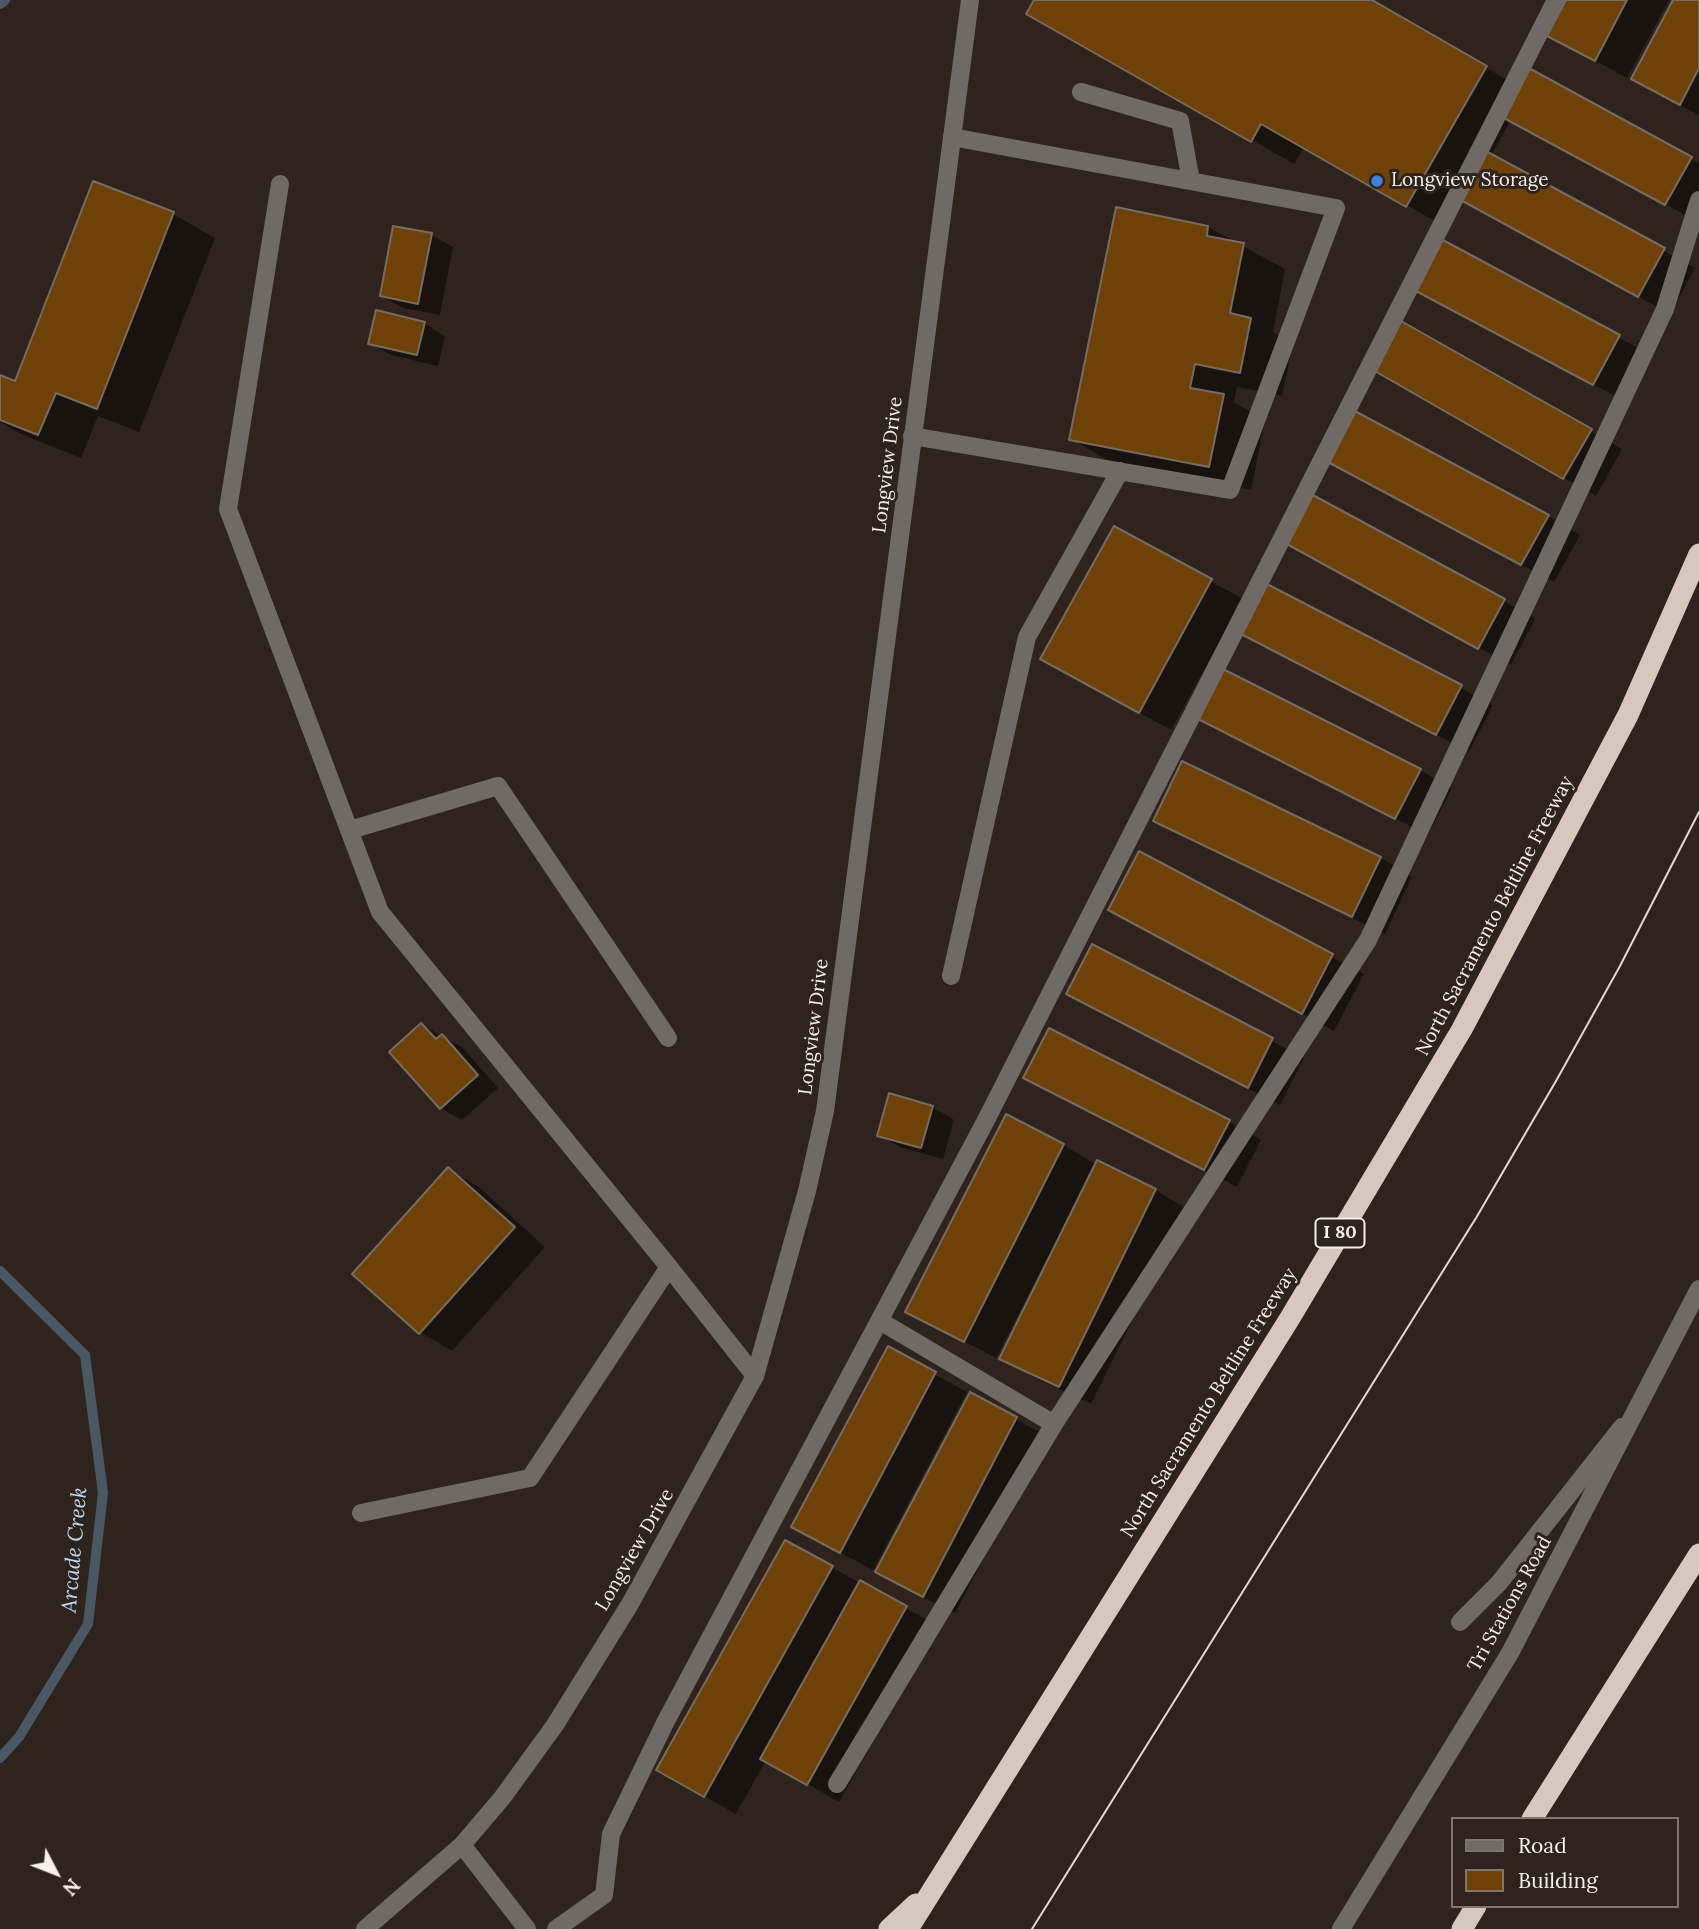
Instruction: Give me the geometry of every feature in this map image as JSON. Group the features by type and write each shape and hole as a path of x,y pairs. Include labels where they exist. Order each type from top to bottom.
{"highway":[{"name":"North Sacramento Beltline Freeway","path":"908,1929 1290,1318 1462,1029 1628,715 1699,554"},
{"path":"1533,1817 1699,1554"},
{"path":"889,1929 935,1886"},
{"path":"1462,1929 1475,1908"}],"street":[{"name":"Longview Drive","path":"365,1929 462,1845 502,1798 562,1714 630,1604 755,1376 807,1191 825,1111 970,0"},
{"path":"556,1929 604,1895 611,1834 666,1721 991,1111 1556,0"},
{"path":"1081,92 1180,121 1191,181"},
{"path":"912,436 1230,490 1336,208 952,136"},
{"path":"280,184 228,509 380,912 755,1376"},
{"path":"837,1784 1054,1424 1368,940 1665,309 1699,200"},
{"path":"951,976 1027,637 1120,471"},
{"path":"349,830 498,786 668,1038"},
{"path":"361,1513 530,1478 669,1267"},
{"name":"Tri Stations Road","path":"1341,1929 1510,1653 1699,1289"},
{"path":"880,1321 1054,1424"},
{"path":"1460,1622 1499,1583 1640,1405"},
{"path":"462,1845 527,1929"}],"building":[{"path":"1034,0 1372,0 1487,66 1406,207 1261,124 1251,142 1026,14"},
{"path":"1566,0 1627,0 1595,61 1547,36"},
{"path":"1673,0 1699,0 1699,68 1680,105 1631,79"},
{"path":"1527,67 1692,157 1665,205 1500,116"},
{"path":"1484,150 1665,248 1638,297 1457,198"},
{"path":"93,181 174,212 97,409 56,393 38,435 0,420 0,375 15,381"},
{"path":"1116,207 1208,226 1207,236 1244,243 1230,313 1251,318 1240,373 1195,364 1190,388 1224,394 1209,467 1069,440"},
{"path":"393,226 432,233 418,304 380,296"},
{"path":"1441,239 1620,335 1593,385 1414,290"},
{"path":"376,310 425,322 417,355 368,344"},
{"path":"1401,321 1592,429 1563,479 1373,370"},
{"path":"1353,410 1549,515 1521,565 1326,461"},
{"path":"1311,494 1505,599 1478,649 1285,543"},
{"path":"1114,526 1212,579 1139,713 1040,659"},
{"path":"1265,583 1462,685 1436,735 1239,633"},
{"path":"1223,669 1421,769 1395,819 1198,719"},
{"path":"1182,761 1381,857 1352,917 1153,821"},
{"path":"1139,851 1333,954 1302,1014 1108,910"},
{"path":"1092,944 1273,1038 1248,1088 1066,994"},
{"path":"421,1023 436,1039 442,1034 478,1075 440,1109 389,1052"},
{"path":"1049,1028 1230,1120 1204,1170 1023,1078"},
{"path":"889,1093 933,1106 921,1148 877,1136"},
{"path":"1006,1114 1064,1144 964,1342 905,1312"},
{"path":"1097,1160 1156,1189 1059,1387 999,1359"},
{"path":"448,1167 515,1227 419,1334 352,1274"},
{"path":"888,1346 936,1372 840,1553 791,1527"},
{"path":"970,1392 1017,1417 923,1597 875,1572"},
{"path":"785,1540 833,1566 704,1797 656,1770"},
{"path":"860,1580 907,1606 807,1785 760,1759"}],"waterway":[{"name":"Arcade Creek","path":"0,4 5,0"},
{"name":"Arcade Creek","path":"0,1271 85,1355 103,1493 88,1624 19,1737 0,1758"}],"tram line":[{"path":"1032,1929 1476,1218 1620,966 1699,812"}],"place":[{"name":"Longview Storage","path":"1377,181"}]}
